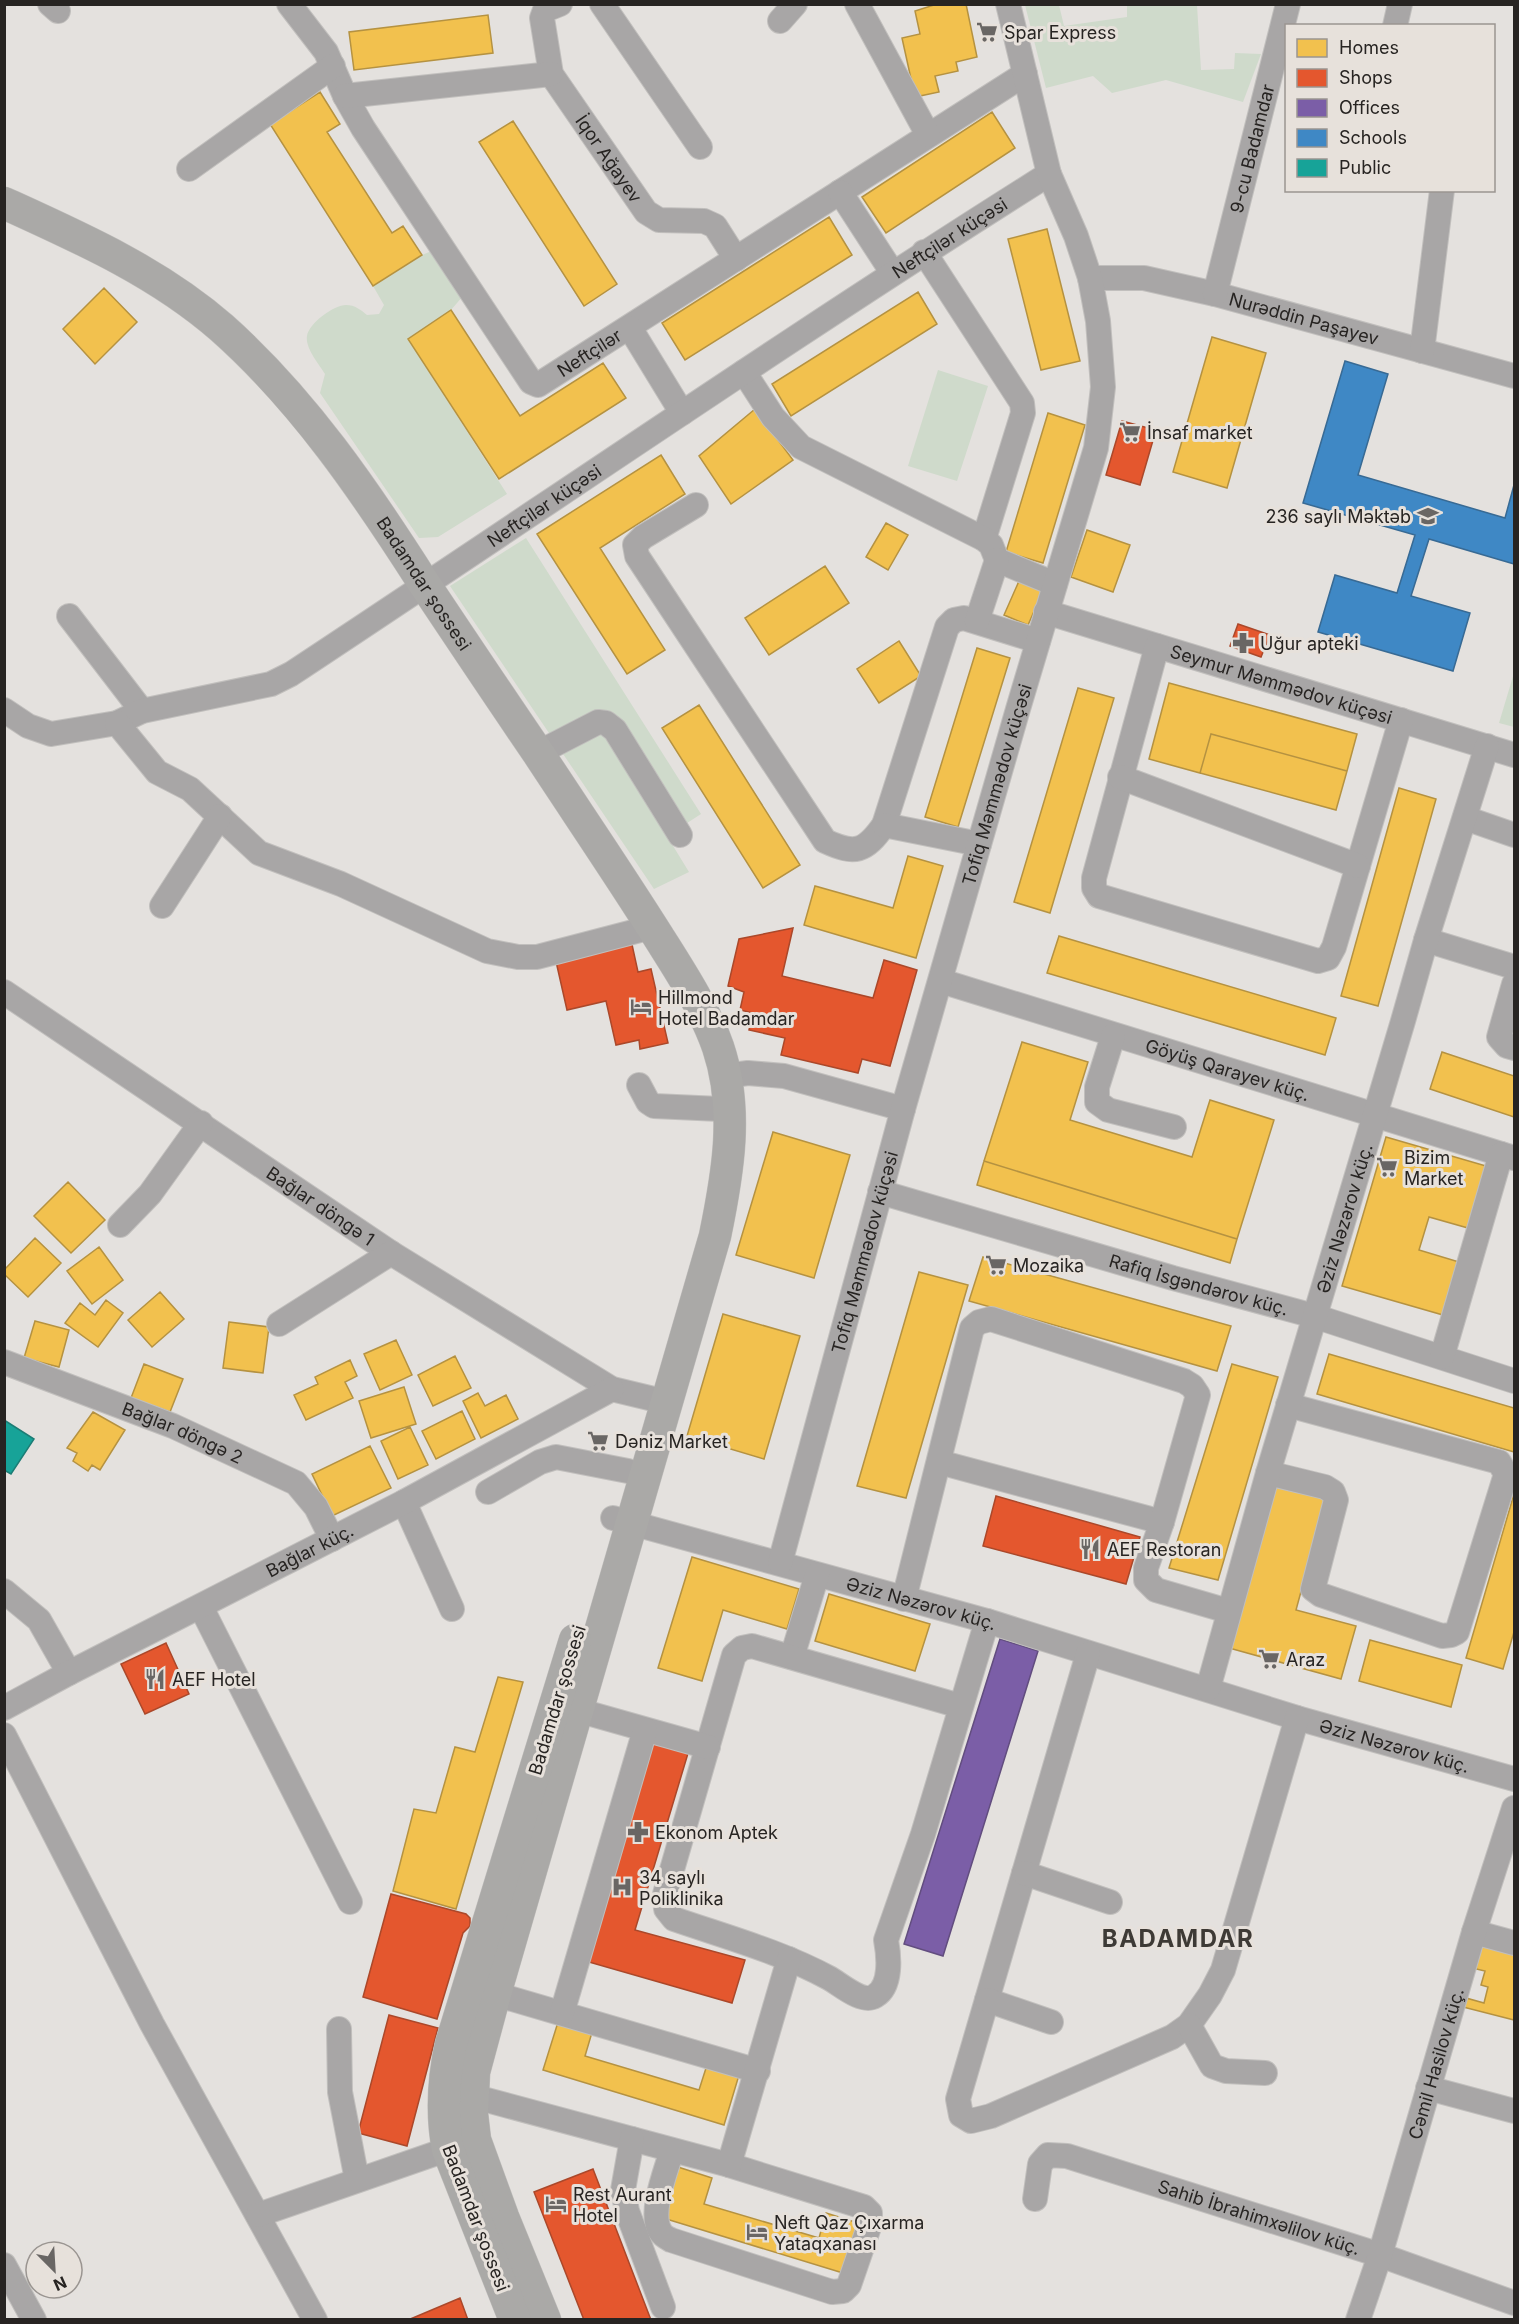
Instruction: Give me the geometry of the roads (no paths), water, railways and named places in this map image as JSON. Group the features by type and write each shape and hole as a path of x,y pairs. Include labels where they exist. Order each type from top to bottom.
{"main road":[{"name":"Badamdar şossesi","path":"4,203 103,248 191,303 277,381 387,525 538,753 652,927 706,1018 718,1047 730,1110 730,1138 724,1191 715,1236 658,1400 628,1471 622,1520 577,1710 474,2072 472,2096 462,2145 515,2319"},
{"name":"Badamdar şossesi","path":"545,2319 503,2217 462,2145 443,2122 445,2071 451,2044 622,1520 658,1400 713,1186 725,1076"}],"street":[{"name":"Neftçilər","path":"289,4 326,52 345,96 363,128 531,382 538,385 1025,74"},
{"name":"İqor Ağayev","path":"560,4 545,10 542,18 551,74 646,212 659,219 704,221 715,226 736,259"},
{"path":"602,4 699,147"},
{"path":"857,4 927,135"},
{"name":"Tofiq Məmmədov küçəsi","path":"780,1563 903,1109 1096,448 1104,387 1098,321 1090,278 1049,174 1008,4"},
{"name":"9-cu Badamdar","path":"1215,294 1288,4"},
{"path":"1395,24 1400,4"},
{"path":"189,169 333,66"},
{"path":"345,96 551,74"},
{"name":"Neftçilər küçəsi","path":"4,710 28,726 51,734 117,723 142,711 271,684 291,674 892,272 1049,174"},
{"path":"840,192 892,272"},
{"path":"1422,351 1442,192"},
{"path":"924,252 1022,403 1023,413 984,539"},
{"name":"Nurəddin Paşayev","path":"1090,278 1144,278 1215,294 1515,376"},
{"path":"630,328 682,413"},
{"path":"744,372 773,417 801,447 984,539 991,545 997,560 977,621"},
{"path":"696,505 642,537 635,545 637,556 825,841 845,850 861,848 874,840 884,825 947,627 954,620 964,618 1038,641"},
{"path":"997,560 1055,584"},
{"name":"Seymur Məmmədov küçəsi","path":"1047,612 1515,755"},
{"path":"69,616 142,711"},
{"path":"1157,646 1094,878 1094,888 1099,896 1318,961 1328,958 1335,947 1401,720"},
{"path":"538,753 598,722 606,723 615,730 680,835"},
{"path":"117,723 157,772 190,789 259,853 341,884 487,951 518,957 537,957 652,927"},
{"name":"Əziz Nəzərov küç.","path":"1208,1689 1228,1611 1314,1316 1426,940 1487,746"},
{"path":"1120,777 1358,866"},
{"path":"162,906 220,816"},
{"path":"1465,818 1515,835"},
{"path":"884,825 979,844"},
{"path":"1426,940 1515,966"},
{"name":"Göyüş Qarayev küç.","path":"941,981 1113,1036 1508,1156"},
{"path":"1515,984 1499,1037 1507,1046 1515,1048"},
{"name":"Bağlar döngə 1","path":"4,992 391,1253 612,1389 658,1400"},
{"path":"1113,1036 1096,1087 1098,1102 1108,1110 1174,1127"},
{"path":"725,1076 748,1073 784,1076 903,1109"},
{"path":"639,1085 648,1102 654,1106 720,1108"},
{"path":"120,1225 150,1194 201,1124"},
{"path":"1442,1357 1508,1156"},
{"name":"Rafiq İsgəndərov küç.","path":"880,1192 1173,1278 1314,1316 1515,1381"},
{"path":"279,1324 391,1253"},
{"path":"904,1599 972,1328 979,1322 991,1319 1184,1381 1192,1386 1198,1395 1162,1522 1146,1568 1146,1580 1156,1590 1228,1611"},
{"name":"Bağlar döngə 2","path":"4,1362 173,1426 296,1483 315,1507 332,1539"},
{"name":"Bağlar küç.","path":"4,1708 404,1502 612,1389"},
{"path":"1268,1473 1325,1487 1333,1492 1336,1500 1313,1589 1321,1594 1442,1636 1457,1632 1506,1470 1499,1462 1288,1405"},
{"path":"489,1492 540,1462 556,1457 628,1471"},
{"path":"939,1462 1162,1522"},
{"path":"404,1502 452,1609"},
{"name":"Əziz Nəzərov küç.","path":"622,1520 987,1622 1297,1718 1515,1779"},
{"path":"792,1657 817,1575"},
{"path":"4,1591 39,1620 69,1673"},
{"path":"201,1607 350,1902"},
{"path":"960,1706 752,1646 742,1648 734,1655 664,1894 666,1909 675,1919 789,1959 867,1998 874,1997 882,1989 887,1973 889,1958 886,1940 923,1834 987,1622"},
{"path":"1088,1654 958,2099 961,2115 971,2121 991,2116 1162,2041 1190,2025 1223,1970 1297,1718"},
{"path":"577,1710 708,1747"},
{"path":"562,2013 645,1730"},
{"path":"4,1735 152,2024 315,2319"},
{"name":"Cəmil Hasilov küç.","path":"1358,2319 1380,2255 1474,1932 1515,1808"},
{"path":"1024,1873 1110,1902"},
{"path":"1474,1932 1515,1943"},
{"path":"729,2165 789,1959"},
{"path":"495,1994 758,2071"},
{"path":"987,2000 1051,2022"},
{"path":"1190,2025 1212,2066 1226,2072 1265,2073"},
{"path":"339,2029 340,2092 357,2180"},
{"path":"1428,2088 1515,2111"},
{"path":"472,2096 729,2165 864,2207 870,2213 870,2224 849,2285 843,2291 832,2292 671,2240 661,2232 655,2218 672,2150"},
{"path":"632,2139 623,2190 627,2211 663,2307"},
{"path":"258,2215 462,2145"},
{"name":"Sahib İbrahimxəlilov küç.","path":"1035,2199 1040,2164 1048,2155 1067,2156 1380,2255 1515,2303"},
{"path":"4,2265 34,2319"}],"place":[{"name":"Spar Express","path":"987,32"},
{"name":"İnsaf market","path":"1130,432"},
{"name":"236 saylı Məktəb","path":"1428,516"},
{"name":"Uğur apteki","path":"1243,643"},
{"name":"Hillmond Hotel Badamdar","path":"641,1007"},
{"name":"Bizim Market","path":"1387,1167"},
{"name":"Mozaika","path":"996,1265"},
{"name":"Dəniz Market","path":"598,1441"},
{"name":"AEF Restoran","path":"1090,1549"},
{"name":"Araz","path":"1269,1659"},
{"name":"AEF Hotel","path":"155,1679"},
{"name":"Ekonom Aptek","path":"638,1832"},
{"name":"34 saylı Poliklinika","path":"622,1887"},
{"name":"Rest Aurant Hotel","path":"556,2204"},
{"name":"Neft Qaz Çıxarma Yataqxanası","path":"757,2232"}],"district":[{"name":"BADAMDAR","path":"1178,1938"}]}
